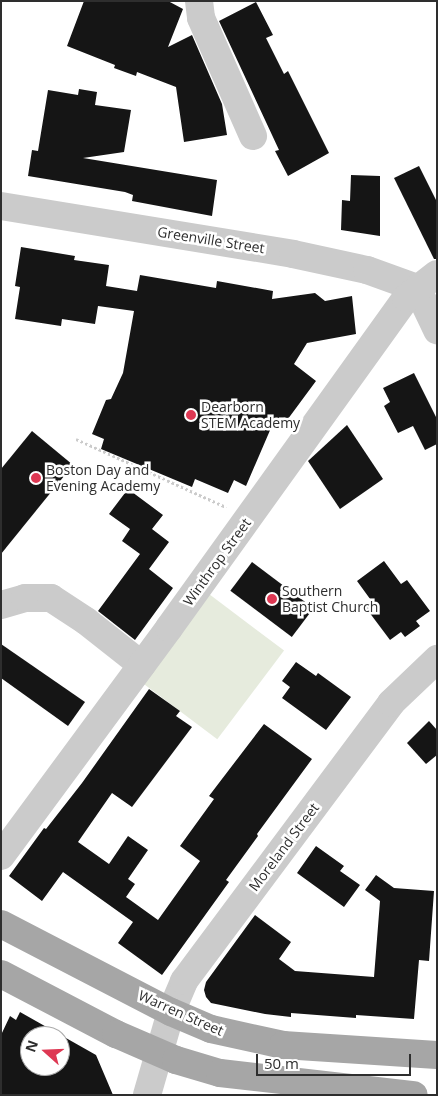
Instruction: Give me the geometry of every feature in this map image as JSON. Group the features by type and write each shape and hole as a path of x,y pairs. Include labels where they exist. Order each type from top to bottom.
{"main road":[{"name":"Warren Street","path":"1,924 171,1012 212,1029 282,1045 437,1055"},
{"path":"1,974 116,1034 160,1053 220,1073 371,1093 414,1095"}],"street":[{"path":"199,1 201,18 253,136"},
{"name":"Greenville Street","path":"1,206 293,254 427,281"},
{"path":"427,281 437,330"},
{"name":"Winthrop Street","path":"1,856 250,516 406,298 427,281"},
{"path":"1,605 25,598 51,598 86,621 142,664"},
{"name":"Moreland Street","path":"147,1095 171,1012 184,981 392,702 437,659"}],"path":[{"path":"76,439 214,503 250,516"}],"shaded area":[{"path":"209,594 284,651 217,739 142,683"}],"building":[{"path":"84,1 168,1 183,9 168,47 192,35 222,104 227,135 184,142 176,87 137,72 136,76 114,68 115,65 67,46"},
{"path":"256,2 273,35 266,38 284,74 288,71 329,153 288,176 275,151 279,150 219,21"},
{"path":"79,89 97,92 95,105 131,110 124,152 83,158 217,180 212,216 132,201 133,195 125,192 28,176 32,150 38,151 48,90 78,95"},
{"path":"419,166 437,202 437,259 434,259 394,178"},
{"path":"351,175 380,176 380,236 341,230 342,200 350,201"},
{"name":"Dearborn STEM Academy","path":"21,247 75,256 74,260 109,265 106,286 137,291 140,275 216,288 217,281 273,291 272,299 315,293 325,301 352,296 356,334 307,343 294,364 316,381 282,427 274,421 246,486 234,480 228,493 195,479 192,487 101,449 104,439 92,434 106,400 111,399 123,373 134,311 98,306 95,324 62,319 61,326 15,319 20,287 15,286"},
{"path":"414,373 437,419 437,444 425,450 413,426 398,433 384,406 390,402 383,388"},
{"path":"347,425 383,479 340,509 308,461"},
{"path":"32,431 73,465 1,554 1,469"},
{"path":"128,489 163,515 152,529 169,542 149,569 173,588 135,640 98,611 140,554 122,541 130,529 109,514"},
{"path":"384,561 401,584 407,580 430,611 416,621 420,626 405,637 401,632 390,640 366,608 373,603 357,581"},
{"name":"Southern Baptist Church","path":"252,562 313,608 292,637 230,591"},
{"path":"1,644 85,702 68,726 1,678"},
{"path":"296,662 316,676 318,673 351,697 326,730 282,698 290,687 282,681"},
{"path":"149,689 180,711 176,716 192,727 132,807 112,793 78,842 109,864 128,836 148,850 128,879 135,884 126,897 158,920 200,861 180,846 214,799 209,796 264,724 312,759 257,834 258,836 226,880 229,882 162,975 118,943 133,922 63,872 42,901 9,876 44,828 46,829 82,783"},
{"path":"429,721 437,730 437,755 426,764 407,743"},
{"path":"316,846 344,866 340,871 360,885 344,907 297,873"},
{"path":"376,875 394,888 434,891 429,961 419,960 414,1019 356,1015 356,1018 291,1013 291,1017 265,1014 211,1003 206,997 204,990 206,982 255,915 291,942 279,959 295,971 374,977 380,901 365,890"},
{"path":"20,1012 45,1026 20,1026 20,1076 70,1076 70,1040 96,1055 113,1095 1,1095 1,1035 10,1016 16,1020"}],"place":[{"name":"Dearborn STEM Academy","path":"191,415"},
{"name":"Boston Day and Evening Academy","path":"36,478"},
{"name":"Southern Baptist Church","path":"272,599"}]}
